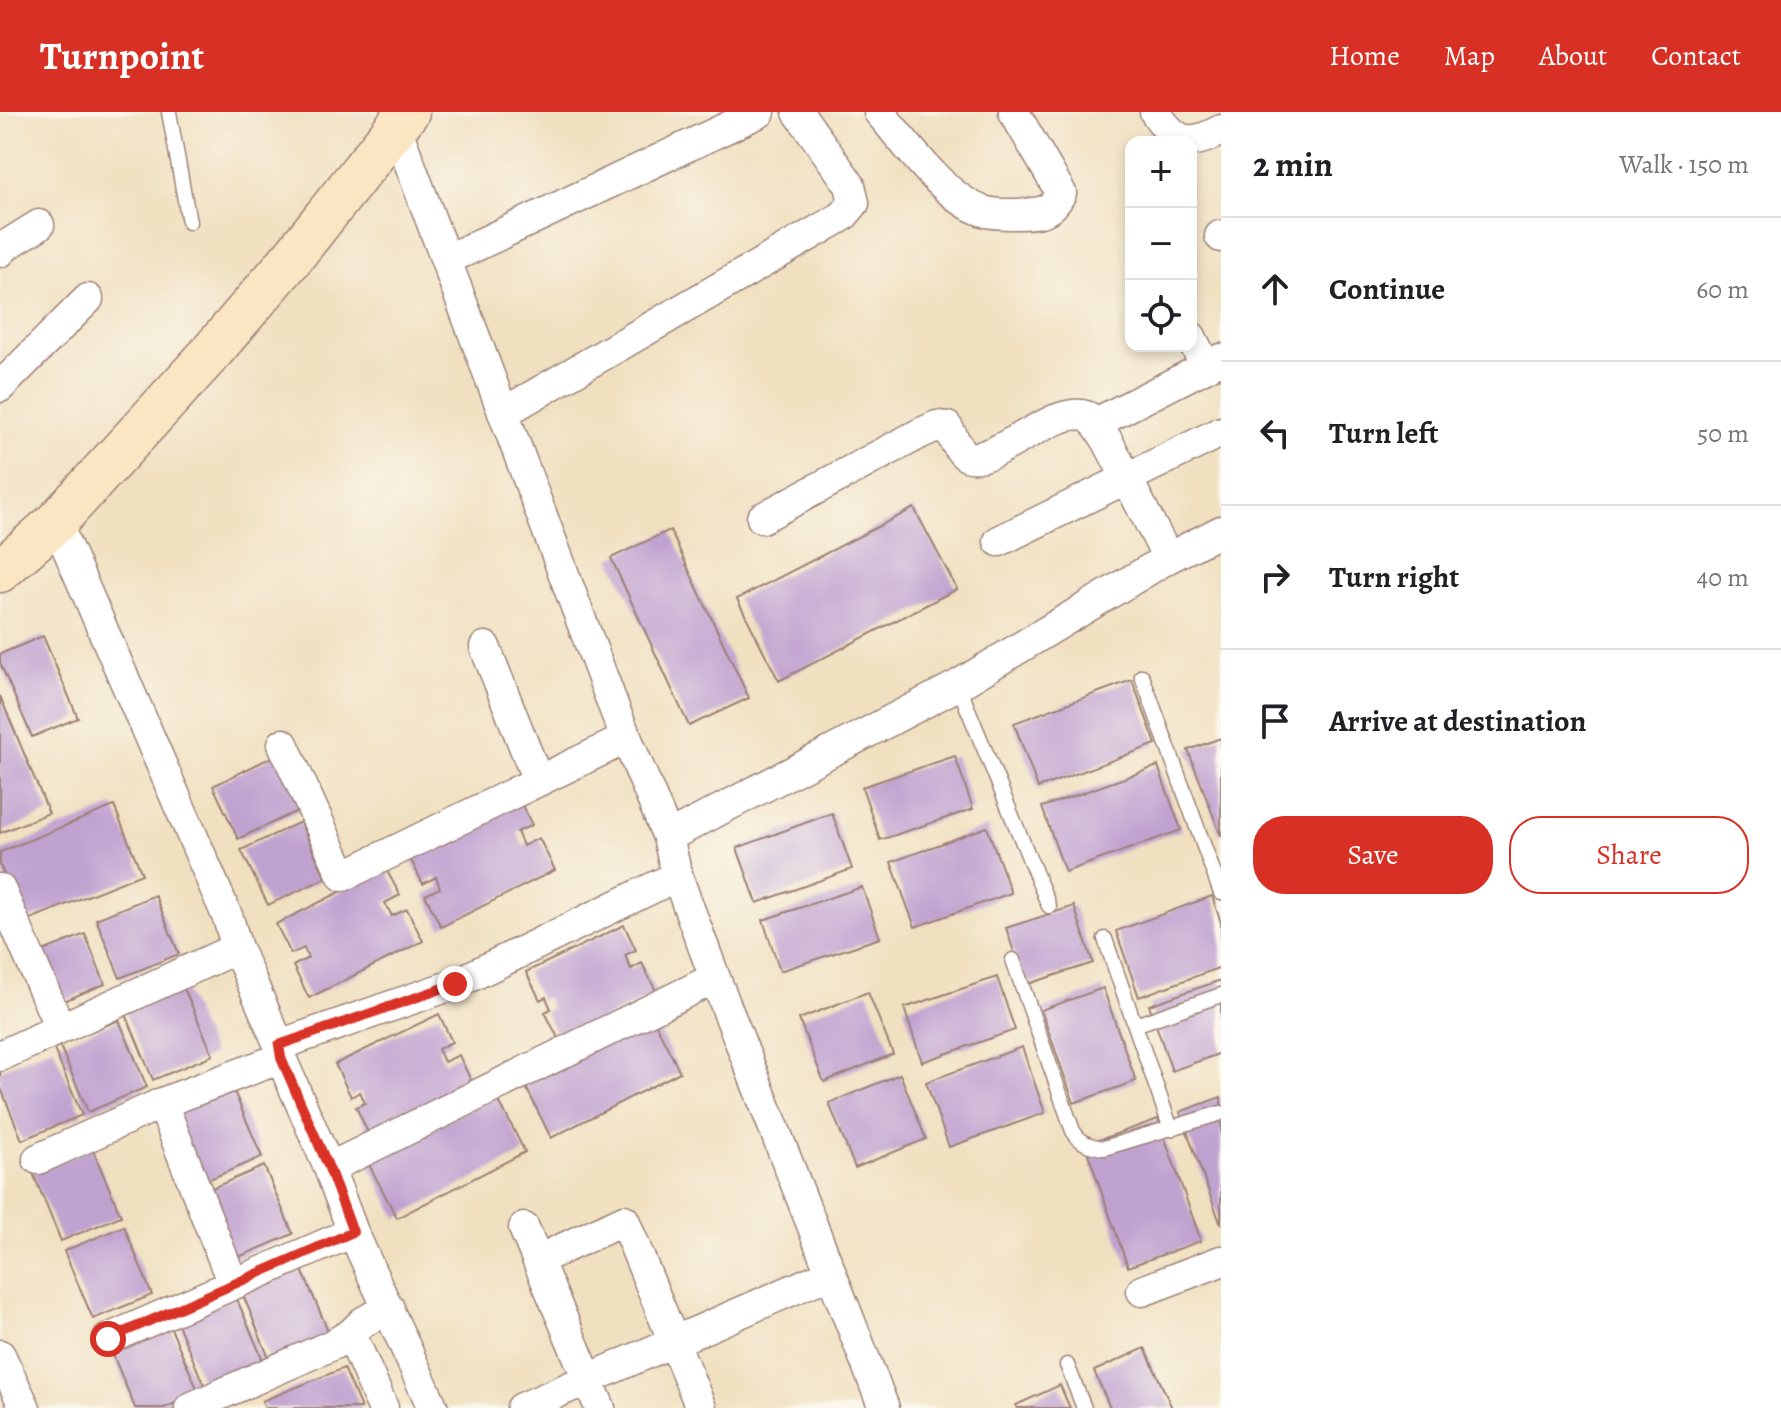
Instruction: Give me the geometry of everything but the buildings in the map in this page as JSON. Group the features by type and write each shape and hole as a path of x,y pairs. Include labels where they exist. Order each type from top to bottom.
{"street":[{"path":"446,260 720,120 760,112"},
{"path":"503,413 843,216 854,203 850,185 798,112"},
{"path":"879,112 941,185 961,199 981,211 1037,213 1050,209 1061,193 1014,112"},
{"path":"1155,112 1176,135 1191,142 1221,130"},
{"path":"402,120 446,260 503,413 668,837 677,876 715,978 884,1408"},
{"path":"0,571 56,522 236,323 402,120"},
{"path":"2,241 39,225"},
{"path":"0,387 88,299"},
{"path":"1096,423 1213,363 1197,344"},
{"path":"762,518 937,426 947,427 964,454 974,458 990,454 1070,415 1087,416 1096,423 1107,440 1168,558"},
{"path":"999,541 1221,432"},
{"path":"56,522 228,918 237,948 353,1232 433,1408"},
{"path":"668,837 958,685 1168,558 1221,531"},
{"path":"485,647 538,781"},
{"path":"283,744 343,876 627,738"},
{"path":"38,1159 280,1051 455,984 677,876"},
{"path":"0,889 60,1028"},
{"path":"0,1056 237,948"},
{"path":"329,1168 715,978"},
{"path":"162,1103 233,1284"},
{"path":"538,1260 624,1220 701,1408"},
{"path":"524,1228 600,1408"},
{"path":"108,1339 353,1232"},
{"path":"1142,1291 1221,1261"},
{"path":"522,1408 831,1273"},
{"path":"207,1404 334,1344 363,1322 389,1308"},
{"path":"351,1334 383,1408"},
{"path":"0,1355 25,1408"}],"lane":[{"path":"169,112 189,222"},
{"path":"1142,676 1221,893"},
{"path":"958,685 1049,906"},
{"path":"1105,939 1171,1129"},
{"path":"1013,960 1078,1139 1089,1146 1104,1148 1221,1113"},
{"path":"1135,1025 1221,995"},
{"path":"1067,1365 1084,1408"}],"route":[{"path":"108,1339 353,1232 281,1058 279,1045 455,984"}]}
